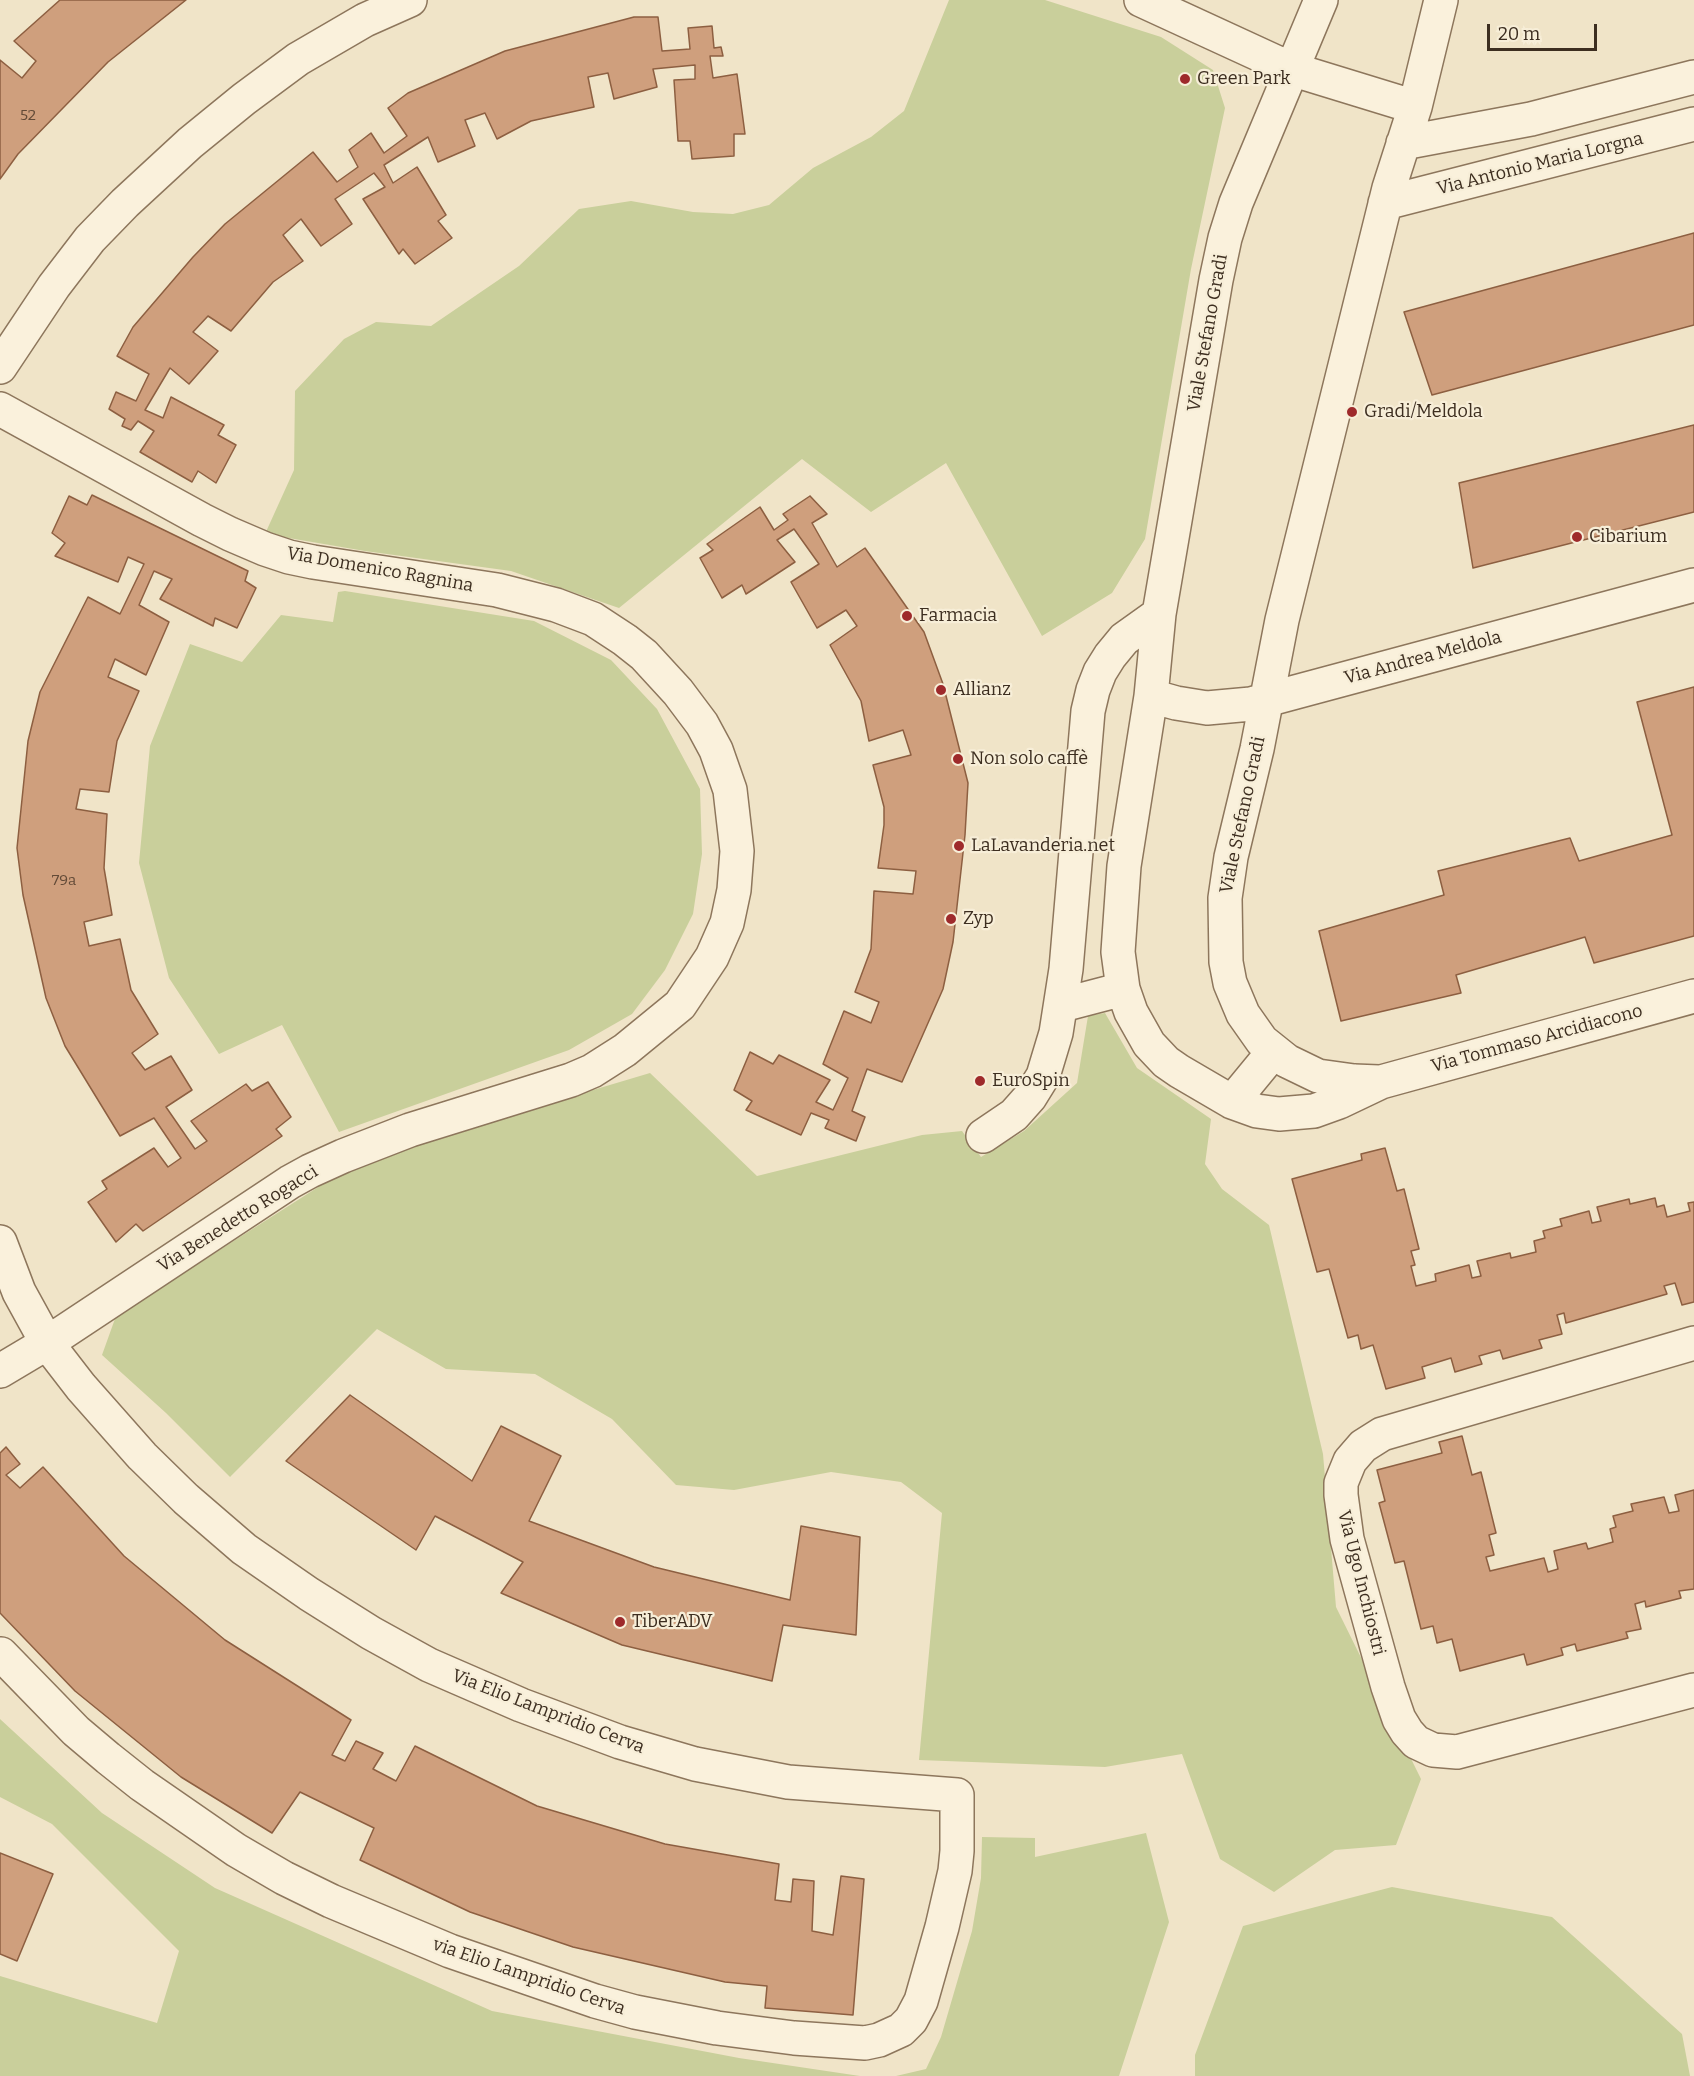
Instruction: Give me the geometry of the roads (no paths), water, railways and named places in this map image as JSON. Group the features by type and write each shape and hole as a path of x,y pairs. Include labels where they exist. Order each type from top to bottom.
{"street":[{"path":"0,367 54,286 90,239 190,143 298,59 365,20 410,0"},
{"path":"1141,0 1291,69 1414,107"},
{"name":"Viale Stefano Gradi","path":"1321,0 1236,203 1225,238 1216,280 1159,614 1151,696 1122,889 1118,952 1123,989 1142,1034 1158,1054 1191,1079 1232,1102 1268,1113 1314,1112 1381,1082"},
{"name":"Viale Stefano Gradi","path":"1381,1082 1318,1076 1300,1068 1274,1051 1256,1034 1239,1006 1230,983 1225,948 1224,916 1228,878 1282,620 1385,203 1414,107 1442,0"},
{"path":"1403,143 1531,119 1694,77"},
{"name":"Via Antonio Maria Lorgna","path":"1385,203 1694,124"},
{"name":"Via Domenico Ragnina","path":"0,409 202,520 265,549 313,562 488,589 578,612 625,640 655,667 690,706 710,737 720,759 730,790 737,851 734,890 727,923 712,957 680,1005 625,1050"},
{"name":"Via Andrea Meldola","path":"1151,696 1207,708 1239,707 1694,585"},
{"path":"983,1136 1014,1115 1037,1086 1048,1062 1062,1005 1088,711 1093,690 1105,664 1124,639 1159,614"},
{"path":"1062,1005 1123,989"},
{"name":"Via Tommaso Arcidiacono","path":"1381,1082 1694,996"},
{"name":"Via Benedetto Rogacci","path":"0,1371 47,1343 310,1171 410,1130 571,1080 602,1065 625,1050"},
{"path":"1232,1102 1274,1051"},
{"name":"Via Elio Lampridio Cerva","path":"0,1242 19,1292 47,1343 81,1387 142,1456 224,1533 309,1594 371,1633 429,1665 484,1690 576,1726 695,1764 788,1782 957,1796"},
{"name":"Via Ugo Inchiostri","path":"1694,1343 1382,1434 1363,1446 1350,1461 1341,1483 1347,1539 1388,1687 1399,1719 1416,1742 1433,1750 1457,1752 1694,1690"},
{"name":"via Elio Lampridio Cerva","path":"1,1654 69,1724 142,1785 236,1850 284,1878 374,1921 461,1955 612,2007 717,2028 794,2038 865,2043 879,2040 901,2030 911,2020 921,2001 942,1928 955,1871 957,1796"}],"place":[{"name":"Green Park","path":"1185,79"},
{"name":"Gradi/Meldola","path":"1352,412"},
{"name":"Cibarium","path":"1577,537"},
{"name":"Farmacia","path":"907,616"},
{"name":"Allianz","path":"941,690"},
{"name":"Non solo caffè","path":"958,759"},
{"name":"LaLavanderia.net","path":"959,846"},
{"name":"Zyp","path":"951,919"},
{"name":"EuroSpin","path":"980,1081"},
{"name":"TiberADV","path":"620,1622"}]}
